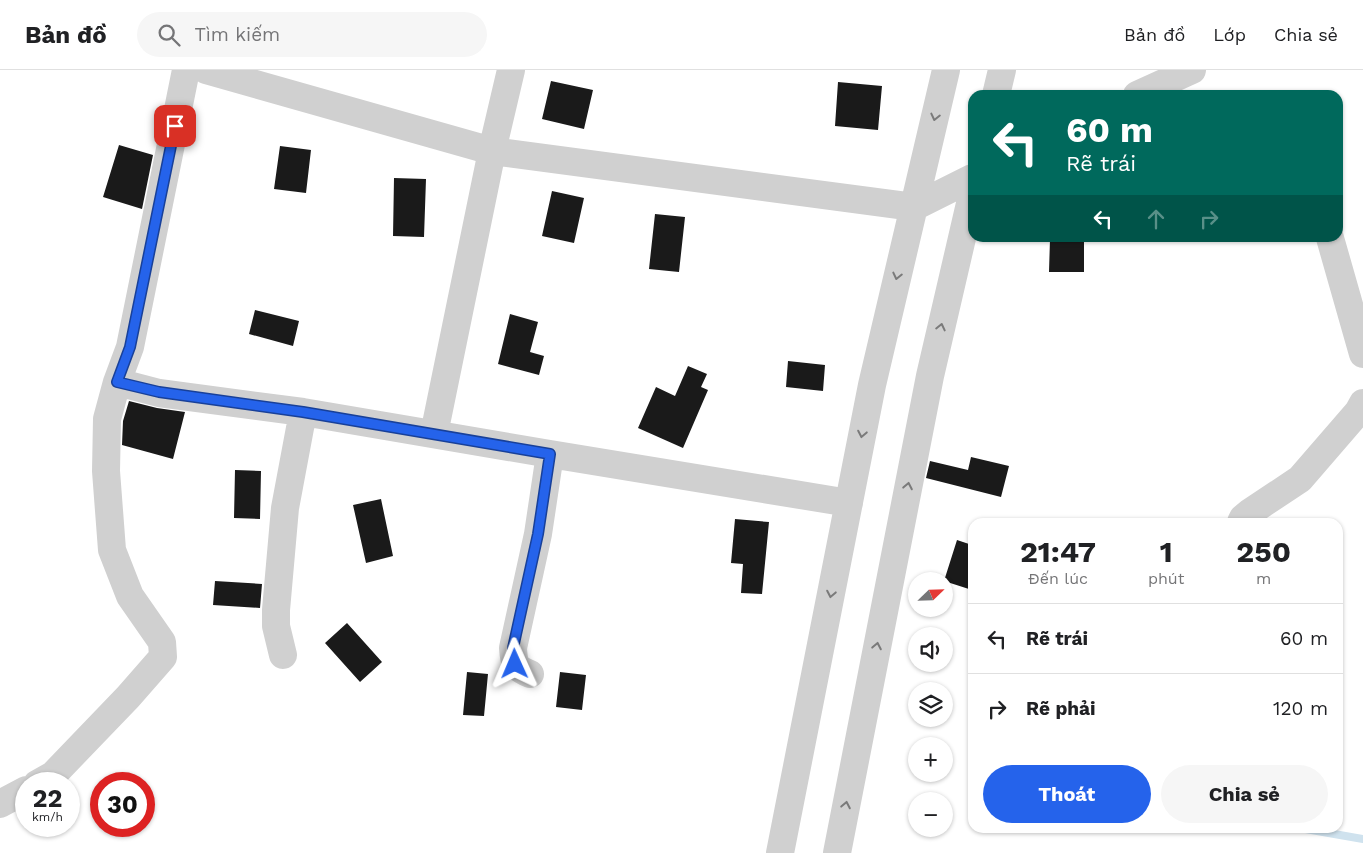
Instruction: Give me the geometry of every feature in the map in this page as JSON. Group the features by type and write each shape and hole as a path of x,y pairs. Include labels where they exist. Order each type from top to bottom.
{"street":[{"path":"56,772 128,697 163,657 162,642 130,596 112,550 106,471 107,419 117,382 130,347 186,70"},
{"path":"206,70 492,151 914,207 968,180"},
{"path":"434,434 492,151 511,70"},
{"path":"780,853 872,385 946,70"},
{"path":"997,90 1002,70"},
{"path":"1148,90 1192,70"},
{"path":"837,853 930,376 968,212"},
{"path":"1331,242 1363,354"},
{"path":"117,382 159,392 303,412 849,503"},
{"path":"1243,518 1300,479 1363,403"},
{"path":"283,655 276,626 276,610 285,508 303,412"},
{"path":"530,674 519,670 515,664 513,648 538,534 550,454"},
{"path":"0,804 15,796"}],"building":[{"path":"551,81 593,90 584,129 542,119"},
{"path":"838,82 882,86 878,130 835,126"},
{"path":"119,145 153,155 142,209 103,197"},
{"path":"280,146 311,150 306,193 274,189"},
{"path":"394,178 426,179 424,237 393,236"},
{"path":"552,191 584,198 574,243 542,236"},
{"path":"655,214 685,217 679,272 649,269"},
{"path":"1050,242 1084,242 1084,272 1049,272"},
{"path":"255,310 299,321 293,346 249,334"},
{"path":"510,314 538,322 530,352 544,356 539,375 498,364"},
{"path":"788,361 825,365 823,391 786,387"},
{"path":"688,366 707,374 701,387 708,390 683,448 638,428 656,387 675,396"},
{"path":"129,401 185,412 173,459 122,445 123,421"},
{"path":"971,457 1009,466 1001,497 926,478 930,461 968,470"},
{"path":"235,470 261,471 260,519 234,518"},
{"path":"381,499 393,556 366,563 353,505"},
{"path":"735,519 769,522 762,594 741,593 743,564 731,563"},
{"path":"957,540 968,544 968,589 953,584 953,572 947,572"},
{"path":"215,581 262,584 260,608 213,605"},
{"path":"347,623 382,662 360,682 325,643"},
{"path":"467,672 488,674 484,716 463,715"},
{"path":"560,672 586,675 582,710 556,707"}],"waterway":[{"path":"1329,833 1363,839"}],"route":[{"path":"175,126 130,347 117,382 159,392 303,412 550,454 538,534 513,648 515,664"}]}
